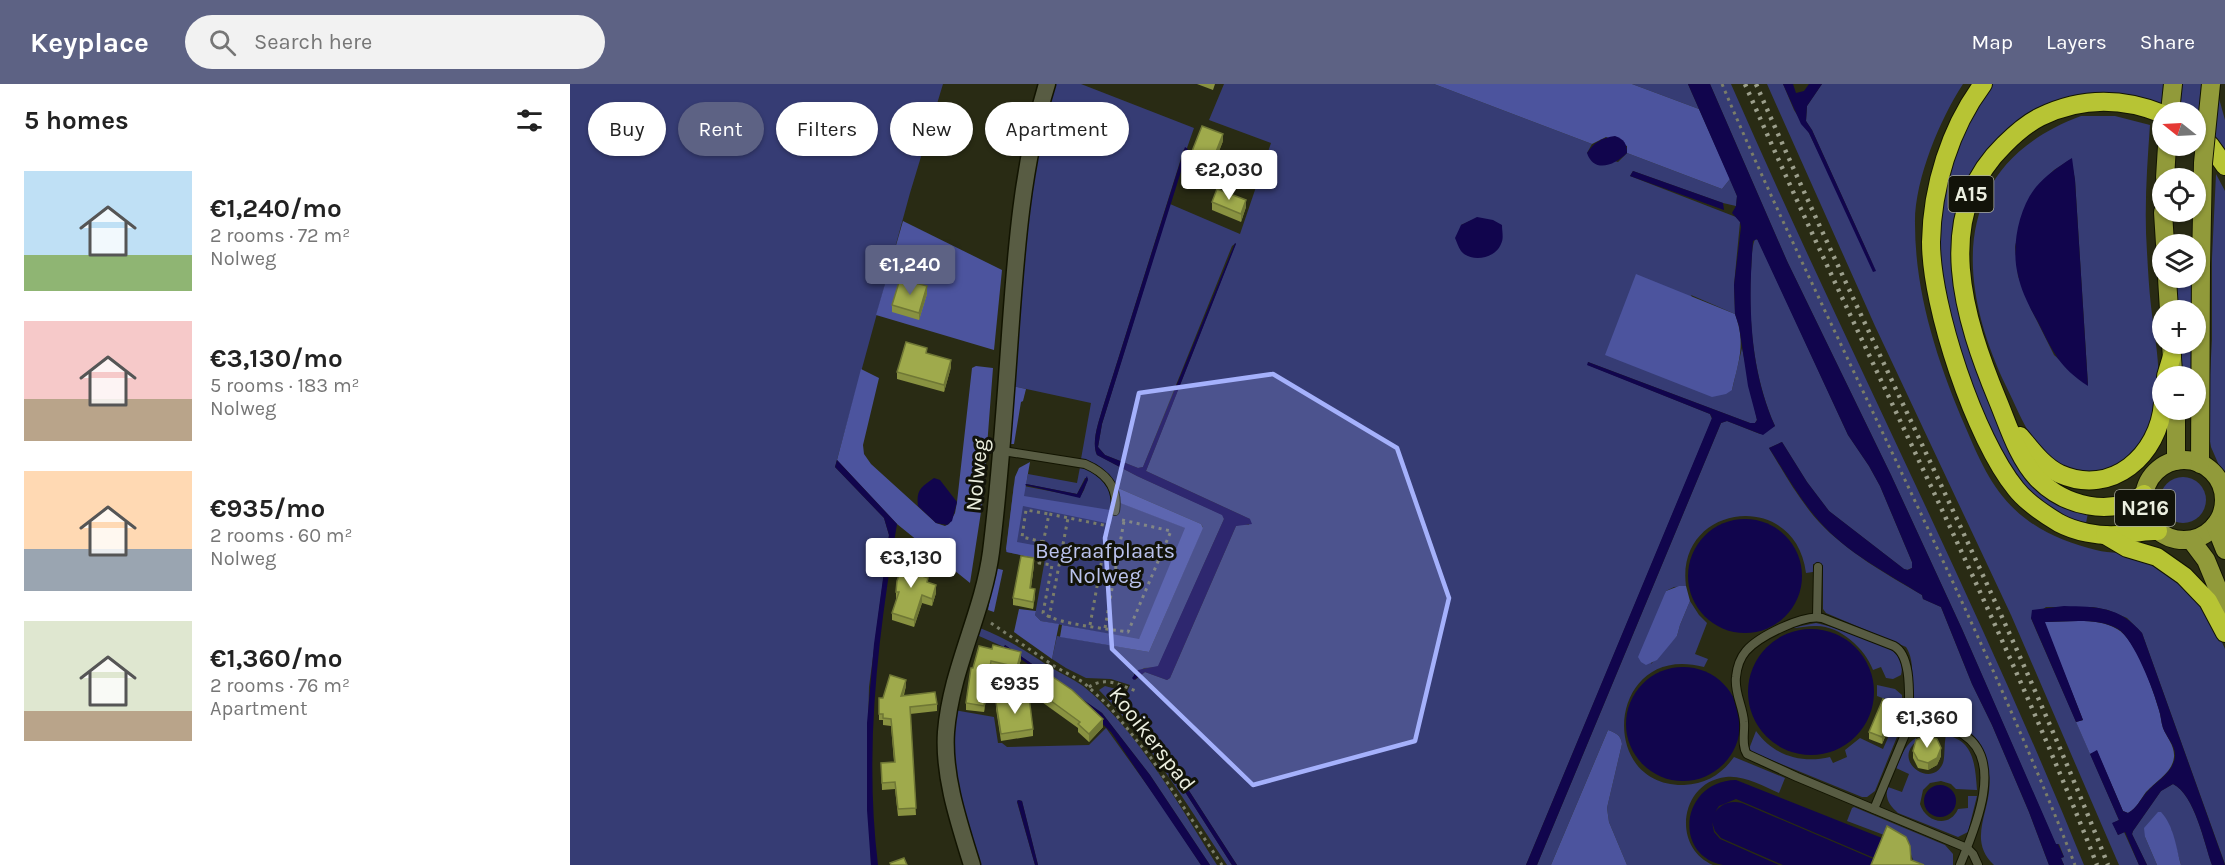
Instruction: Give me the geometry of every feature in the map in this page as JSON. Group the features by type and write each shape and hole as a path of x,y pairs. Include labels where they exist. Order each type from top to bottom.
{"highway":[{"name":"A15","path":"1983,84 1952,137 1937,191 1931,242 1940,305 1966,391 1988,442 2008,479 2028,501 2060,523 2083,531 2105,535 2157,531"},
{"name":"A15","path":"2144,494 2124,505 2093,506 2067,499 2036,477 2026,463 2005,418 1975,338 1964,298 1959,244 1971,194 1981,174 1994,155 2028,123 2052,111 2078,103 2111,100 2152,110"},
{"path":"2206,141 2225,166"},
{"name":"A15","path":"2005,418 2038,456 2058,473 2093,480 2122,472 2138,461 2152,443 2159,420"},
{"name":"A15","path":"2105,535 2127,548 2157,557 2184,576 2208,601 2225,633"}],"main road":[{"path":"2171,102 2173,84"},
{"path":"2211,84 2203,163 2200,464 2212,472 2222,491 2223,506 2215,525 2225,550"},
{"name":"N216","path":"2176,420 2176,461"},
{"name":"N216","path":"2200,464 2176,461 2155,473 2146,486 2144,494 2146,514 2157,531 2173,539 2191,540 2204,535 2215,525"},
{"name":"N216","path":"2191,540 2206,560 2225,606"}],"street":[{"name":"Nolweg","path":"972,865 953,795 946,733 957,674 977,614 991,554 1003,451 1017,248 1034,132 1047,84"}],"lane":[{"path":"1003,451 1086,464 1095,468 1113,487 1117,500 1115,511"},
{"path":"1817,617 1818,567"},
{"path":"1874,809 1909,725 1907,665 1902,652 1894,646 1817,617 1783,628 1758,641 1744,654 1738,667 1735,683 1744,722 1744,750 1750,757 1874,809 1967,848 1978,865"},
{"path":"1909,725 1954,730 1964,735 1977,750 1984,773 1983,799 1960,865"}],"path":[{"path":"1722,84 1781,217 1900,468 2025,743 2075,865"},
{"path":"1043,542 1022,537 1026,510 1108,526 1090,625"},
{"path":"1031,561 1052,565 1043,613 1049,618 1128,632 1171,531 1124,521 1117,517 1115,511"},
{"path":"1039,563 1048,514"},
{"path":"1049,618 1068,518"},
{"path":"1105,628 1124,521"},
{"path":"1062,549 1102,556"},
{"name":"Kooikerspad","path":"977,614 1089,687 1118,716 1151,758 1222,865"},
{"path":"1089,687 1102,681 1112,682 1136,692"}],"highlighted area":[{"path":"1273,374 1397,448 1449,598 1415,741 1253,785 1112,649 1105,538 1139,393"}],"green space":[{"path":"570,84 943,84 938,102 890,102 890,156 921,156 835,467 884,518 889,535 869,687 867,768 871,865 570,865"},
{"path":"1054,84 1081,84 1127,102 1049,102"},
{"path":"1224,84 1434,84 1592,144 1587,153 1618,162 1627,153 1722,189 1730,179 1737,196 1736,206 1633,171 1630,176 1736,217 1740,222 1734,285 1735,314 1691,295 1732,390 1742,348 1757,420 1755,423 1750,423 1588,362 1588,365 1710,414 1712,419 1526,865 1237,865 1186,786 1125,702 1124,708 1178,781 1232,865 1227,865 1151,752 1099,690 1105,686 1127,692 1130,685 1111,679 1086,678 1052,659 1057,636 1149,652 1203,527 1201,524 1118,488 1105,473 1081,459 1091,403 1012,386 1036,156 1129,156 1129,103 1194,128 1187,148 1184,149 1103,407 1095,444 1097,455 1223,515 1224,519 1158,667 1144,668 1134,674 1135,680 1145,672 1167,680 1170,678 1236,526 1249,525 1250,519 1146,471 1236,243 1232,246 1143,467 1138,468 1105,455 1098,447 1102,424 1170,204 1240,234 1271,143 1209,120","holes":["1472,220 1462,252 1461,225"]},
{"path":"1632,84 1688,84 1699,109"},
{"path":"1710,84 1731,84 2000,668 2084,865 2064,865 2061,858 2064,857 2059,844 2056,845 1962,629 1891,475 1787,261"},
{"path":"1767,84 1783,84 1876,271 1806,121 1807,106 1822,84 1963,84 1937,132 1924,170 1916,207 1916,250 1919,276 1937,353 1982,464 1989,477 2015,510 2034,525 2059,538 2087,548 2137,558 2154,566 2184,587 2208,615 2225,649 2225,864 2142,633 2127,618 2108,610 2093,607 2046,607 2031,618 2119,820 2113,823 2118,835 2124,832 2139,865 2119,865 2011,615 1875,326"},
{"path":"1991,84 2215,84 2225,120 2225,149 2206,129 2206,102 2152,102 2112,95 2000,138 1953,248 2004,438 2088,513 2086,523 2063,517 2028,494 1993,441 1950,324 1938,246 1942,195 1964,128"},
{"path":"2081,116 2115,116 2150,125 2146,236 2152,314 2152,354 2157,354 2158,360 2158,366 2152,366 2152,420 2140,447 2133,456 2100,471 2075,471 2064,468 2054,462 2038,446 2006,386 1989,345 1978,305 1973,265 1976,228 1987,194 2008,163 2039,137","holes":["2071,159 2075,180 2088,385 2054,355 2031,309 2018,276 2015,247 2023,213 2035,189 2054,170"]},
{"path":"2216,174 2225,191 2225,479 2211,447 2207,426 2212,340 2212,258"},
{"path":"1755,239 1758,240 1848,435 1880,486 1912,562 1912,568 1904,569 1829,511 1807,482 1782,442 1769,448 1805,505 1830,533 1867,562 1922,595 1923,599 1941,607 1972,684 2029,812 2049,865 1994,865 1986,855 1982,844 1982,822 1988,799 1989,774 1978,741 1965,730 1919,718 1913,708 1912,664 1906,647 1826,613 1823,609 1823,565 1813,564 1813,572 1806,573 1798,546 1781,528 1761,518 1738,516 1716,523 1699,537 1688,558 1686,586 1674,587 1666,591 1651,664 1677,636 1690,601 1707,623 1695,654 1708,659 1704,667 1672,665 1648,675 1632,693 1625,717 1626,742 1636,764 1655,779 1684,785 1699,783 1719,773 1734,757 1785,778 1779,793 1740,778 1726,777 1711,781 1699,790 1686,816 1691,844 1700,856 1713,865 1627,865 1609,822 1607,808 1622,744 1618,735 1608,730 1551,865 1537,865 1721,423 1727,421 1760,434 1775,426 1762,389 1754,350 1750,291 1752,251"},
{"path":"2175,288 2191,288 2191,300 2175,300"},
{"path":"2178,354 2191,354 2192,366 2179,366"},
{"name":"Begraafplaats Nolweg","path":"1080,467 1101,479 1113,500 1186,528 1139,640 1041,621 1035,615 1045,559 1006,552 1014,484 1080,497 1088,478 1085,478 1077,494 1026,484 1028,474 1077,483"},
{"path":"2183,477 2199,484 2206,500 2199,516 2183,523 2167,516 2160,500 2167,484"},
{"path":"1816,623 1857,635 1889,649 1900,660 1901,675 1893,679 1886,678 1881,667 1873,670 1857,646 1833,629 1815,626 1791,628"},
{"path":"980,628 1015,645 1079,683 1103,704 1122,724 1173,794 1217,865 1210,865 1150,775 1102,713 1005,645 1004,647 979,636 970,662"},
{"path":"1877,685 1895,689 1902,695 1903,722 1875,791 1867,797 1862,797 1749,749 1756,731 1771,746 1788,756 1809,759 1830,757 1833,763 1847,757 1845,750 1860,738 1883,749 1891,731 1895,732 1901,720 1896,718 1899,710 1884,704 1885,699 1877,696"},
{"path":"954,710 994,717 998,743 1007,747 1089,745 1106,728 1201,865 1038,865 1022,801 1019,800 1017,802 1035,865 977,865 956,782 953,740"},
{"path":"1946,735 1962,742 1968,748 1974,763 1977,790 1956,789 1951,784 1941,781 1930,783 1923,790 1920,804 1927,815 1938,821 1944,821 1950,819 1958,809 1968,808 1968,796 1977,796 1968,832 1958,837 1898,813 1887,798 1888,787 1902,792 1909,774 1896,768 1909,744 1916,738 1917,741 1910,749 1911,764 1916,770 1931,774 1938,771 1943,763"},
{"path":"2173,784 2181,790 2193,809 2212,865 2181,865 2171,829 2145,837 2157,865 2147,865 2132,834 2161,791"},
{"path":"1854,807 1945,845 1953,854 1953,865 1915,865 1909,849 1892,838 1847,821"}],"shaded area":[{"path":"1434,84 1632,84 1699,109 1730,179 1722,189 1627,153 1627,146 1606,137 1592,144"},
{"path":"1688,84 1710,84 1787,261 1891,475 1962,629 2056,844 2064,857 2061,858 2064,865 2049,865 2029,812 1972,684 1941,607 1923,599 1922,595 1868,562 1830,532 1805,504 1769,448 1782,442 1807,482 1829,511 1904,569 1912,568 1912,562 1880,486 1848,435 1757,239 1753,241 1751,264 1752,335 1760,381 1775,426 1763,435 1727,421 1721,423 1537,865 1526,865 1712,418 1710,414 1587,365 1588,362 1750,423 1755,423 1757,420 1748,386 1739,326 1735,314 1734,285 1741,227 1740,222 1732,213 1736,206 1737,196"},
{"path":"1783,84 1793,84 1796,93 1804,91 1809,84 1822,84 1807,106 1806,121 1876,271 1873,272 1809,133 1801,124"},
{"path":"1615,136 1624,142 1627,153 1611,164 1600,165 1590,160 1587,153 1592,146"},
{"path":"1185,147 1188,149 1102,424 1098,447 1105,455 1138,468 1143,467 1235,243 1146,471 1250,519 1252,524 1236,526 1170,678 1167,680 1145,672 1134,680 1132,678 1138,670 1158,666 1224,519 1222,515 1097,455 1095,450 1095,438 1100,419"},
{"path":"2072,158 2088,386 2063,365 2053,350 2019,281 2015,253 2018,229 2030,196 2044,179"},
{"path":"1633,171 1723,203 1724,210 1630,176"},
{"path":"1477,217 1493,220 1502,225 1503,237 1498,249 1482,258 1465,255 1455,238 1461,225"},
{"path":"903,221 1002,270 994,350 876,315"},
{"path":"1636,274 1735,314 1741,343 1732,390 1712,397 1605,355"},
{"path":"976,366 993,368 983,499 970,583 897,524 837,460 861,369 879,378 863,445 864,454 871,464 936,523 945,526 949,524 955,513 957,502 972,368"},
{"path":"1012,386 1026,389 1021,402 1014,444 1009,444"},
{"path":"837,460 897,524 884,608 875,694 872,779 878,865 871,865 867,810 867,723 874,644 889,535 884,518 835,467"},
{"path":"1030,462 1024,496 1110,510 1113,513 1111,524 1023,506 1017,542 1039,546 1037,559 1007,552 1015,477 1019,468"},
{"path":"1087,476 1088,480 1080,498 1025,485 1077,494"},
{"path":"934,478 940,480 957,502 952,521 947,525 936,523 918,506 920,489"},
{"path":"1118,488 1201,524 1203,528 1149,652 1060,637 1062,625 1139,639 1185,528 1120,503"},
{"path":"1745,519 1767,524 1785,536 1797,554 1802,576 1797,598 1785,616 1767,628 1745,633 1723,628 1705,616 1693,598 1688,576 1693,554 1705,536 1723,524"},
{"path":"995,568 1003,570 994,612 988,610"},
{"path":"1686,586 1690,601 1677,636 1657,660 1646,665 1638,657 1666,591"},
{"path":"2064,606 2097,608 2116,613 2142,633 2225,865 2212,865 2193,809 2181,790 2173,784 2161,791 2132,834 2147,865 2139,865 2125,832 2118,835 2112,823 2119,820 2090,754 2097,750 2123,811 2128,813 2171,768 2175,757 2174,749 2163,728 2160,712 2143,666 2130,643 2118,629 2101,623 2082,621 2045,622 2083,720 2076,722 2031,618 2032,610"},
{"path":"1019,609 1036,611 1035,615 1041,621 1059,624 1052,659 1014,632"},
{"path":"2082,621 2109,625 2124,634 2143,665 2174,757 2167,772 2128,813 2123,811 2097,751 2090,754 2076,722 2083,720 2044,622"},
{"path":"1811,629 1835,634 1856,647 1869,668 1874,692 1869,716 1856,737 1835,750 1811,755 1787,750 1766,737 1753,716 1748,692 1753,668 1766,647 1787,634"},
{"path":"1005,645 1102,713 1150,775 1210,865 1201,865 1111,732 1074,697 1004,647"},
{"path":"1683,667 1705,672 1723,684 1735,702 1740,724 1735,746 1723,764 1705,776 1683,781 1661,776 1643,764 1631,746 1626,724 1631,702 1643,684 1661,672"},
{"path":"1125,698 1127,705 1186,786 1237,865 1232,865 1178,781 1121,704 1121,699"},
{"path":"1608,730 1621,738 1622,744 1607,808 1609,822 1627,865 1551,865"},
{"path":"1736,780 1887,840 1879,860 1736,799 1719,806 1715,812 1727,803 1742,803 1878,861 1877,865 1783,865 1721,838 1712,822 1714,832 1720,839 1779,865 1723,865 1707,859 1696,848 1690,834 1690,819 1694,805 1704,792 1718,784"},
{"path":"1940,785 1951,790 1956,801 1951,812 1940,817 1929,812 1924,801 1929,790"},
{"path":"1018,800 1022,801 1038,865 1035,865"},
{"path":"2158,812 2161,812 2169,824 2181,865 2157,865 2145,837 2144,828"}],"building":[{"path":"1202,126 1223,134 1208,172 1187,164"},
{"path":"1217,189 1246,200 1241,214 1212,202"},
{"path":"900,279 927,286 919,313 892,305"},
{"path":"906,342 927,348 926,353 951,360 944,385 897,372"},
{"path":"906,556 923,562 919,575 928,578 927,582 936,585 932,599 922,595 914,620 892,613 899,592 896,592 897,581"},
{"path":"1021,556 1034,558 1030,588 1035,589 1033,602 1013,598"},
{"path":"993,645 1021,652 1017,667 991,661 984,706 966,703 971,668 973,668 979,646 992,649"},
{"path":"1028,669 1039,677 1044,671 1072,690 1103,719 1089,734 1078,724 1080,722 1021,679"},
{"path":"890,675 906,680 901,696 935,692 937,704 910,707 916,808 898,809 895,782 882,783 881,763 895,762 891,719 883,718 883,714 879,714 879,698 883,698"},
{"path":"1029,697 1033,729 1001,734 996,702"},
{"path":"1883,699 1896,705 1882,737 1869,732"},
{"path":"1927,735 1937,739 1941,748 1937,758 1928,763 1918,760 1913,751 1916,740"},
{"path":"1887,826 1906,837 1910,846 1911,860 1924,865 1871,865"},
{"path":"904,858 907,865 891,865 890,863"}],"railway":[{"path":"1745,84 1833,279 1970,570 2057,766 2097,865"},
{"path":"1756,84 1844,279 1981,570 2108,865"}]}
